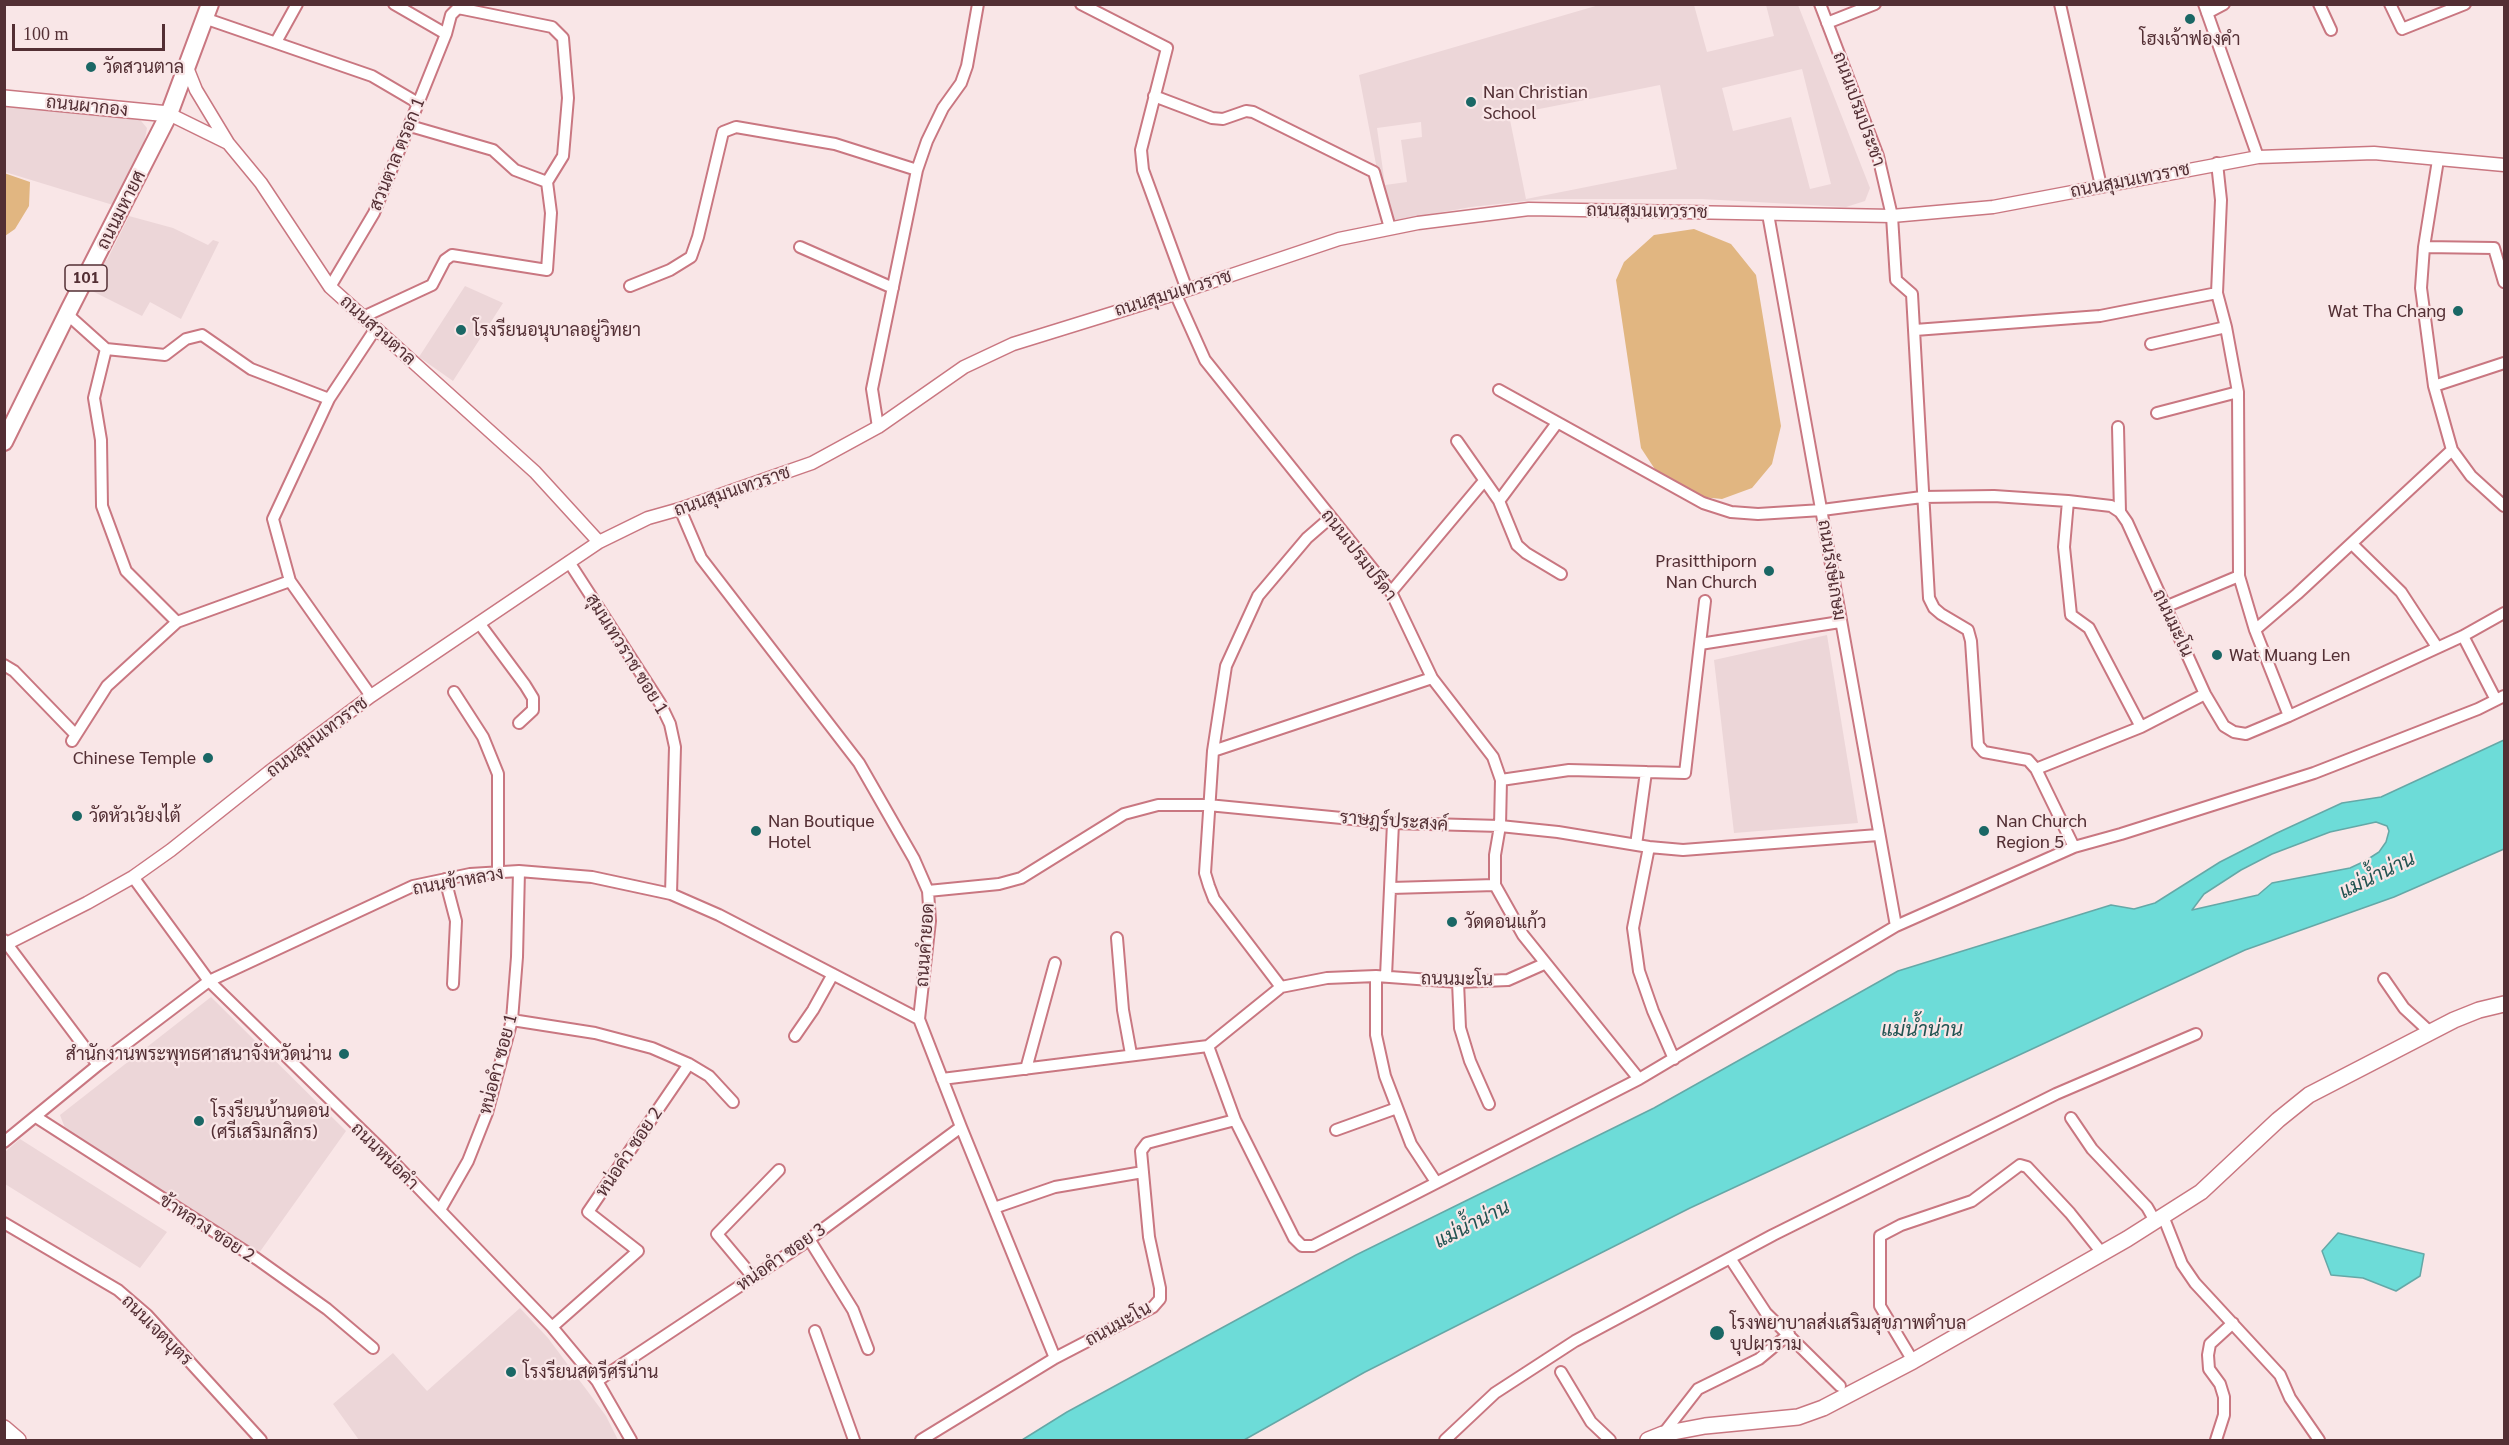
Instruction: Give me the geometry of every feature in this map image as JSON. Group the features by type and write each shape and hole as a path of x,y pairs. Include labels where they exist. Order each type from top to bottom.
{"main road":[{"name":"ถนนมหายศ","path":"4,442 169,114 207,11"},
{"name":"ถนนผากอง","path":"4,98 169,114"},
{"path":"1648,1440 1663,1434 1705,1426 1798,1418 1823,1408 2102,1253 2201,1192 2278,1120 2309,1095 2479,1010 2505,1004"},
{"path":"4,1428 18,1440"}],"street":[{"path":"276,42 297,4"},
{"path":"394,4 446,34"},
{"path":"878,427 872,389 917,170 927,141 943,108 961,83 967,66 978,4"},
{"name":"ถนนเปรมปรีดา","path":"1081,4 1167,48 1141,150 1143,170 1205,360 1391,592 1432,678 1493,757 1501,780 1500,826 1495,855 1496,885 1523,935 1544,964"},
{"name":"ถนนเปรมประชา","path":"1820,4 1878,156 1892,216 1894,275 1896,280 1912,294 1929,598 1934,608 1941,614 1968,630 1971,641 1978,745 1984,752 2028,760 2036,769"},
{"path":"1827,23 1875,4"},
{"path":"2060,4 2101,186"},
{"path":"2224,4 2205,9 2258,157"},
{"path":"2319,4 2331,30"},
{"path":"2390,4 2402,29 2465,4"},
{"name":"สวนตาล ตรอก 1","path":"330,287 374,213 446,34 451,15 458,8 552,27 563,38 567,98 563,156 547,182"},
{"path":"207,11 276,42 372,76 418,104"},
{"path":"186,65 196,90 228,143"},
{"path":"1154,96 1212,118 1223,119 1246,111 1253,112 1374,172 1390,228"},
{"name":"ถนนสวนตาล","path":"169,114 228,143 261,183 330,287 535,472 599,542"},
{"path":"363,317 432,285 445,260 452,255 547,270 551,213 547,182 515,170 493,150 410,126"},
{"path":"630,286 670,270 691,256 698,237 723,132 736,127 835,144 917,170"},
{"name":"ถนนสุมนเทวราช","path":"5,943 87,903 133,877 371,696 599,542 648,518 812,463 878,427 964,367 1013,344 1339,239 1390,228 1529,210 1892,216 1993,207 2258,157 2374,153 2505,165"},
{"path":"2438,159 2424,247 2421,288 2434,386 2452,450 2471,476 2505,506"},
{"path":"2217,163 2221,210 2217,293 2238,392 2240,576 2255,630 2289,716"},
{"name":"ถนนรังษีเกษม","path":"1768,214 1896,926"},
{"path":"800,247 893,288"},
{"path":"2424,247 2494,248 2505,282"},
{"path":"1915,330 2100,316 2217,293"},
{"path":"67,314 106,349 165,356 186,339 202,335 250,369 329,399"},
{"path":"2151,344 2226,327"},
{"path":"371,696 290,580 273,519 329,399 376,328"},
{"path":"106,349 94,398 100,440 102,507 126,571 177,622"},
{"path":"2434,386 2505,363"},
{"path":"1499,390 1703,504 1731,512 1758,514 1822,510 1922,497 1994,496 2111,506 2120,512"},
{"path":"2157,413 2238,392"},
{"path":"1499,501 1557,423"},
{"path":"2118,428 2120,512"},
{"path":"1457,441 1499,501 1517,545 1561,574"},
{"path":"2255,630 2352,544 2452,450"},
{"path":"1391,592 1484,481"},
{"path":"2068,501 2064,547 2071,615 2089,628 2141,727"},
{"name":"ถนนคำยอด","path":"680,509 701,558 859,763 914,859 928,891 930,921 920,1019 1055,1358"},
{"name":"ถนนมะโน","path":"2120,512 2205,694 2224,726 2234,732 2246,734 2289,716 2463,636 2505,613"},
{"path":"1281,987 1214,899 1205,873 1213,751 1226,666 1258,596 1307,537 1330,518"},
{"path":"2352,544 2401,592 2437,647"},
{"name":"สุมนเทวราช ซอย 1","path":"569,562 660,703 670,724 675,747 671,894"},
{"path":"2165,607 2240,576"},
{"path":"4,665 14,670 74,737 107,686 177,622 290,580"},
{"path":"1501,780 1569,770 1685,773 1705,601"},
{"path":"1700,644 1840,622"},
{"path":"478,623 525,685 532,698 533,710 519,723"},
{"path":"942,1079 1208,1046 1235,1120 1294,1238 1302,1246 1313,1246 1674,1059 1896,926 2074,847 2314,773 2500,698 2463,636"},
{"path":"1213,751 1432,678"},
{"path":"454,692 483,737 498,774 498,871"},
{"path":"2074,847 2036,769 2141,727 2205,694"},
{"path":"1636,845 1646,772"},
{"name":"ราษฎร์ประสงค์","path":"928,891 999,884 1022,878 1124,814 1158,805 1208,805 1393,823 1500,826 1683,850 1878,835"},
{"path":"1393,823 1391,888 1376,1035 1385,1076 1411,1144 1436,1182"},
{"path":"1649,847 1633,928 1639,971 1674,1059"},
{"name":"ถนนข้าหลวง","path":"4,1142 98,1065 209,981 413,886 498,871 592,877 671,894 719,915 920,1019"},
{"name":"หน่อคำ ซอย 1","path":"440,1210 468,1161 487,1113 512,1020 517,957 519,872"},
{"name":"ถนนหน่อคำ","path":"133,877 209,981 383,1151 552,1327 597,1381 632,1440"},
{"path":"445,879 456,921 453,984"},
{"path":"1391,888 1496,885"},
{"path":"1117,938 1131,1054"},
{"path":"5,943 98,1065"},
{"path":"1026,1069 1055,963"},
{"path":"1544,964 1639,1078"},
{"name":"ถนนมะโน","path":"1208,1046 1281,987 1327,978 1381,976 1458,982 1508,980 1544,964"},
{"path":"795,1036 833,974"},
{"path":"2384,978 2404,1008 2431,1033"},
{"path":"1458,982 1460,1028 1470,1060 1489,1104"},
{"path":"512,1020 594,1032 652,1048 689,1064 709,1076 733,1102"},
{"path":"1445,1440 1495,1393 1575,1341 1730,1258 2056,1094 2196,1034"},
{"name":"หน่อคำ ซอย 2","path":"552,1327 638,1251 588,1212 689,1064"},
{"path":"1336,1130 1397,1108"},
{"name":"ข้าหลวง ซอย 2","path":"36,1117 257,1259 327,1309 372,1348"},
{"path":"2071,1118 2092,1149 2159,1218 2182,1264 2195,1283 2280,1375 2290,1398 2319,1440"},
{"name":"ถนนมะโน","path":"921,1440 1055,1358 1153,1307 1160,1299 1149,1237 1141,1150 1148,1143 1235,1120"},
{"name":"หน่อคำ ซอย 3","path":"597,1381 809,1239 961,1126"},
{"path":"1912,1360 1880,1306 1880,1236 1901,1225 1972,1201 2019,1165 2027,1167 2034,1174 2070,1213 2102,1253"},
{"path":"753,1277 717,1234 779,1170"},
{"path":"994,1208 1055,1187 1143,1172"},
{"name":"ถนนเจตบุตร","path":"6,1227 118,1290 147,1315 261,1440"},
{"path":"809,1239 853,1310 868,1349"},
{"path":"1730,1258 1766,1313 1840,1386"},
{"path":"2216,1440 2224,1415 2224,1397 2220,1384 2209,1369 2208,1355 2210,1344 2232,1323"},
{"path":"815,1330 854,1440"},
{"path":"1663,1434 1698,1389 1759,1359 1789,1334"},
{"path":"1561,1372 1591,1422 1610,1440"}],"shaded area":[{"name":"Nan Christian School","path":"1599,5 1694,5 1707,52 1774,36 1766,5 1798,5 1870,188 1865,201 1846,207 1702,199 1544,199 1471,207 1387,222 1359,75","holes":["1802,69 1831,184 1810,189 1791,117 1733,131 1722,88","1660,85 1677,169 1526,199 1509,115","1421,122 1422,137 1401,140 1407,182 1385,185 1377,128"]},
{"path":"4,99 137,116 147,128 144,144 113,205 5,172"},
{"path":"4,173 30,182 29,206 15,229 5,236"},
{"path":"129,216 173,228 208,245 213,240 219,242 181,319 150,302 142,316 88,289 103,259 107,260"},
{"path":"1694,229 1731,244 1756,275 1781,426 1772,464 1752,488 1722,499 1692,496 1662,480 1641,448 1616,280 1624,262 1654,235"},
{"name":"โรงรียนอนุบาลอยู่วิทยา","path":"465,286 503,303 453,381 419,357"},
{"path":"1827,635 1858,823 1734,833 1714,660"},
{"name":"โรงรียนบ้านดอน (ศรีเสริมกสิกร)","path":"211,997 346,1131 259,1253 65,1128 60,1115"},
{"path":"20,1139 167,1232 140,1268 5,1184 5,1152"},
{"name":"โรงรียนสตรีศรีน่าน","path":"520,1308 548,1338 606,1416 618,1440 359,1440 333,1404 393,1353 427,1391"}],"water":[{"name":"แม่น้ำน่าน","path":"2504,740 2504,849 2394,897 2245,950 1690,1208 1365,1372 1244,1440 1022,1440 1067,1412 1356,1255 1654,1108 1898,971 2111,905 2134,909 2155,903 2220,862 2277,833 2342,803 2381,797","holes":["2376,822 2387,826 2389,831 2386,842 2379,852 2350,868 2272,883 2258,895 2192,910 2204,894 2241,870 2272,854 2330,832"]},
{"path":"2338,1233 2424,1254 2420,1276 2396,1291 2363,1278 2331,1275 2322,1251"}],"place":[{"name":"โฮงเจ้าฟองคำ","path":"2190,19"},
{"name":"วัดสวนตาล","path":"91,67"},
{"name":"Nan Christian School","path":"1471,102"},
{"name":"Wat Tha Chang","path":"2458,311"},
{"name":"โรงรียนอนุบาลอยู่วิทยา","path":"461,330"},
{"name":"Prasitthiporn Nan Church","path":"1769,571"},
{"name":"Wat Muang Len","path":"2217,655"},
{"name":"Chinese Temple","path":"208,758"},
{"name":"วัดหัวเวัยงไต้","path":"77,816"},
{"name":"Nan Boutique Hotel","path":"756,831"},
{"name":"Nan Church Region 5","path":"1984,831"},
{"name":"วัดดอนแก้ว","path":"1452,922"},
{"name":"สำนักงานพระพุทธศาสนาจังหวัดน่าน","path":"344,1054"},
{"name":"โรงรียนบ้านดอน (ศรีเสริมกสิกร)","path":"199,1121"},
{"name":"โรงพยาบาลส่งเสริมสุขภาพตำบล บุปผาราม","path":"1717,1333"},
{"name":"โรงรียนสตรีศรีน่าน","path":"511,1372"}]}
